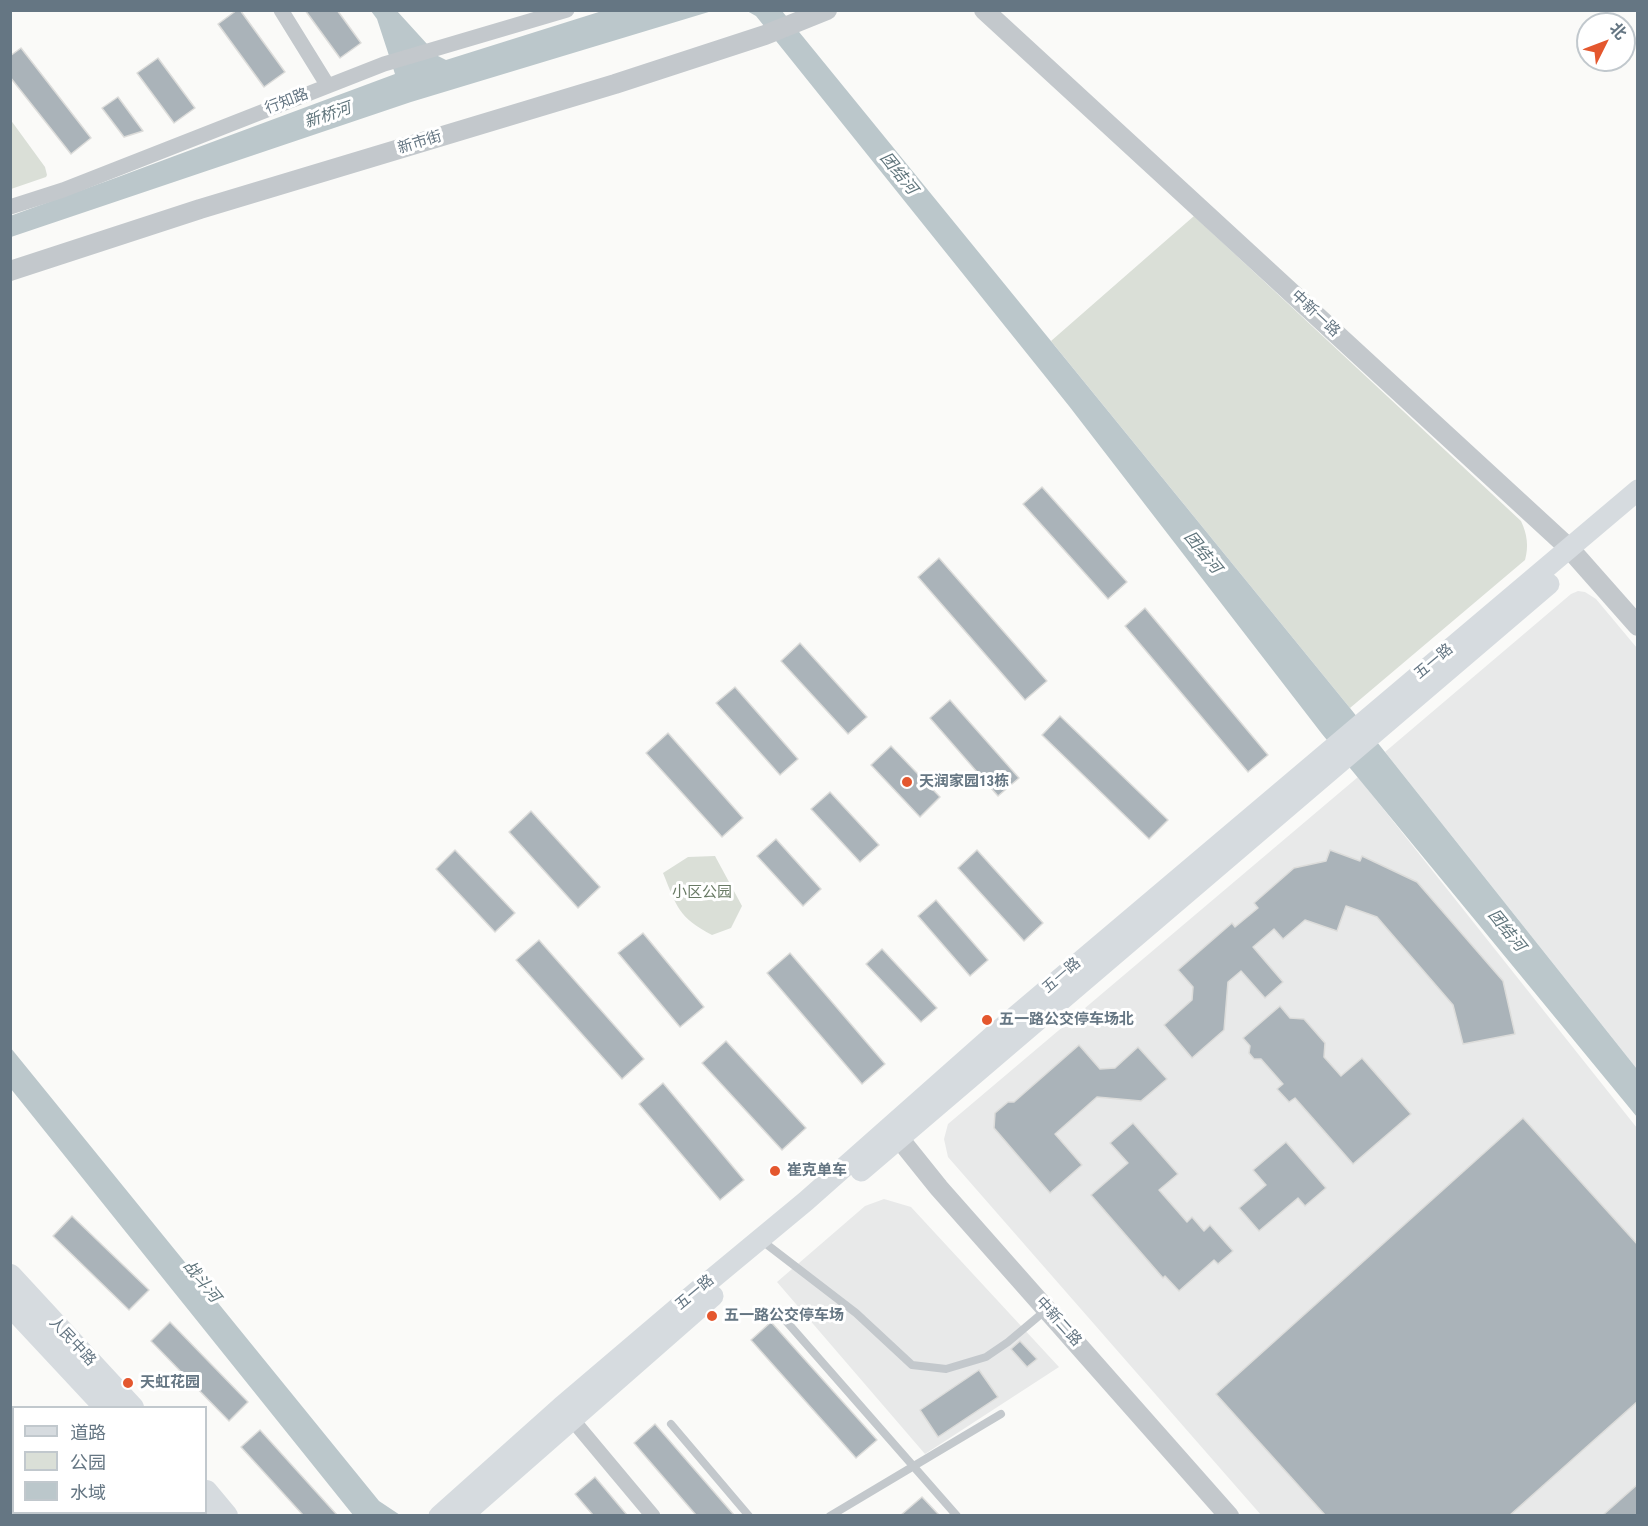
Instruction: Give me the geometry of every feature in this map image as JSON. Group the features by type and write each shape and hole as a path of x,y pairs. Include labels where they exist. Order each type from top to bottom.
{"main road":[{"name":"五一路","path":"462,1515 761,1254 1111,934 1330,761 1574,553 1638,490"},
{"name":"五一路","path":"1574,553 1638,507"},
{"name":"五一路","path":"439,1515 561,1407 760,1239 894,1133"},
{"name":"人民中路","path":"10,1276 131,1406"},
{"name":"人民中路","path":"10,1304 106,1406"},
{"path":"207,1493 226,1515"}],"street":[{"path":"281,10 328,86"},
{"name":"行知路","path":"10,207 63,190 384,63 567,10"},
{"name":"新市街","path":"10,271 200,209 604,87 765,35 827,10"},
{"name":"中新一路","path":"984,10 1574,553 1638,626"},
{"name":"中新二路","path":"894,1133 939,1188 1229,1515"},
{"path":"561,1407 653,1515"}],"lane":[{"path":"760,1239 856,1313 912,1365 946,1369 986,1357 1008,1342 1047,1309"},
{"path":"786,1321 957,1515"},
{"path":"831,1515 1001,1414"},
{"path":"671,1424 749,1515"}],"shaded area":[{"path":"1578,591 1585,592 1596,599 1637,648 1637,1069 1385,752 1571,594"},
{"path":"1358,777 1637,1128 1637,1515 1261,1515 948,1157 944,1139 948,1124"},
{"name":"五一路公交停车场","path":"884,1199 911,1207 1059,1367 925,1454 777,1282 865,1206"}],"green space":[{"path":"10,119 45,167 47,175 11,189"},
{"path":"1194,216 1521,521 1525,531 1527,545 1525,560 1350,708 1051,341"},
{"name":"小区公园","path":"715,856 742,906 731,928 712,935 692,922 680,910 663,873 688,857"}],"water":[{"name":"新桥河","path":"371,11 397,11 438,56 446,60 602,11 712,11 411,102 11,237 10,216 395,74 377,19"},
{"name":"团结河","path":"747,11 782,11 1350,708 1637,1069 1637,1117 1322,734 1069,406 756,16"},
{"name":"战斗河","path":"10,1047 379,1501 400,1515 353,1515 11,1089"}],"building":[{"path":"240,10 285,72 264,87 218,24"},
{"path":"305,10 337,10 361,43 340,58"},
{"path":"21,48 91,138 71,154 10,77 10,56"},
{"path":"158,58 195,108 174,123 137,73"},
{"path":"118,97 143,131 124,137 102,108"},
{"path":"1042,487 1127,582 1108,599 1023,504"},
{"path":"939,558 1047,681 1025,700 918,577"},
{"path":"1145,608 1268,755 1248,772 1125,626"},
{"path":"800,643 867,717 848,734 781,661"},
{"path":"735,687 798,759 780,775 716,703"},
{"path":"950,700 1019,778 998,796 930,718"},
{"path":"1060,716 1168,820 1149,839 1042,735"},
{"path":"668,733 743,818 722,837 646,753"},
{"name":"天润家园13栋","path":"891,746 940,797 920,817 871,765"},
{"path":"830,792 879,845 860,862 811,809"},
{"path":"531,811 600,887 578,908 509,832"},
{"path":"776,839 821,889 803,906 757,856"},
{"path":"455,850 515,913 495,932 436,869"},
{"path":"977,850 1043,923 1024,941 958,868"},
{"path":"1330,850 1360,861 1362,856 1417,882 1503,981 1515,1034 1463,1044 1453,1005 1377,917 1346,906 1337,931 1305,920 1283,939 1274,929 1253,947 1283,982 1265,998 1241,971 1228,982 1224,1030 1192,1058 1164,1025 1192,1000 1193,987 1178,970 1232,923 1235,927 1258,908 1254,903 1294,868 1326,861"},
{"path":"936,900 988,960 970,976 918,916"},
{"path":"643,933 704,1007 680,1027 618,953"},
{"path":"539,940 644,1059 622,1079 516,960"},
{"path":"882,949 937,1008 921,1022 866,964"},
{"path":"790,953 885,1064 862,1084 767,973"},
{"path":"1280,1006 1290,1018 1304,1019 1325,1043 1324,1057 1341,1076 1362,1058 1411,1114 1353,1164 1295,1098 1289,1102 1277,1089 1283,1084 1261,1059 1254,1059 1249,1053 1250,1046 1243,1038"},
{"path":"726,1041 806,1128 782,1150 702,1063"},
{"path":"1079,1045 1100,1069 1115,1068 1138,1047 1167,1079 1141,1101 1097,1097 1055,1134 1082,1165 1050,1193 994,1128 995,1113 1008,1102 1014,1102"},
{"path":"663,1083 744,1180 720,1200 639,1104"},
{"path":"1523,1118 1638,1245 1638,1401 1510,1515 1325,1515 1216,1394"},
{"path":"1133,1123 1178,1174 1159,1190 1187,1222 1192,1217 1204,1231 1210,1225 1233,1251 1218,1264 1214,1260 1179,1291 1165,1276 1163,1278 1091,1195 1128,1163 1110,1143"},
{"path":"1286,1142 1326,1188 1305,1206 1298,1198 1259,1231 1239,1208 1266,1185 1253,1170"},
{"path":"72,1216 149,1290 129,1310 53,1236"},
{"path":"170,1322 248,1402 229,1421 151,1341"},
{"path":"771,1322 877,1440 856,1458 751,1340"},
{"path":"1020,1341 1037,1359 1027,1367 1011,1349"},
{"path":"979,1370 998,1397 938,1437 920,1410"},
{"path":"655,1424 734,1515 696,1515 634,1443"},
{"path":"260,1430 337,1515 303,1515 241,1447"},
{"path":"595,1477 627,1515 593,1515 575,1494"},
{"path":"1638,1484 1638,1515 1603,1515"},
{"path":"922,1497 939,1515 901,1515"}],"place":[{"name":"天润家园13栋","path":"907,782"},
{"name":"五一路公交停车场北","path":"987,1020"},
{"name":"崔克单车","path":"775,1171"},
{"name":"五一路公交停车场","path":"712,1316"},
{"name":"天虹花园","path":"128,1383"}]}
